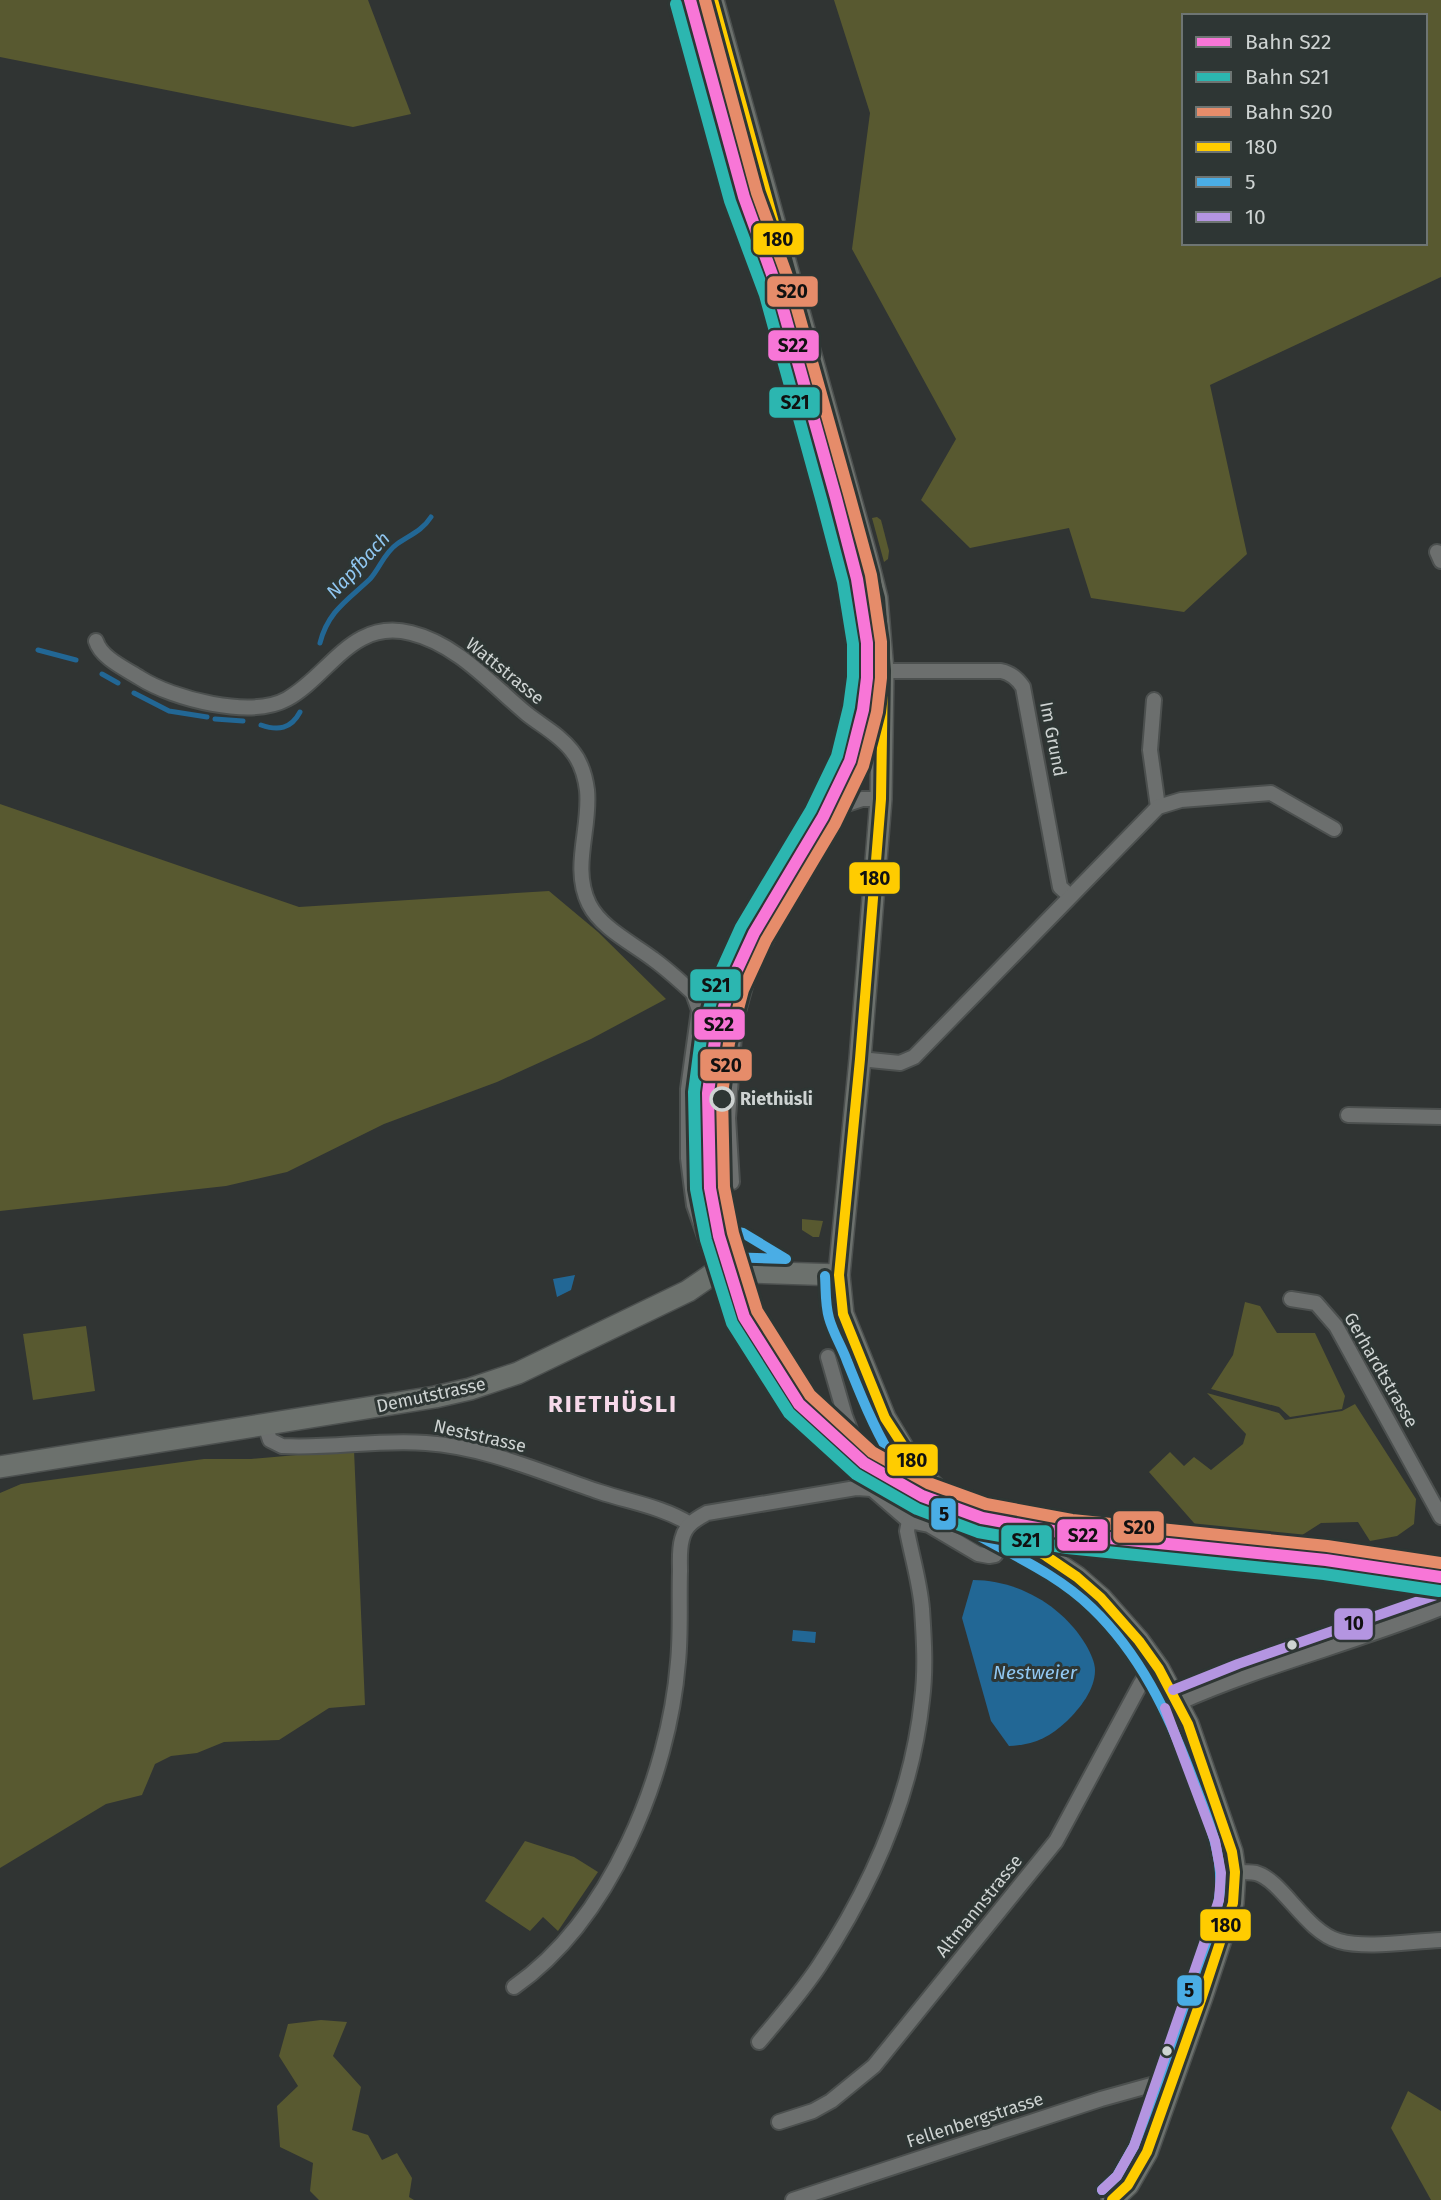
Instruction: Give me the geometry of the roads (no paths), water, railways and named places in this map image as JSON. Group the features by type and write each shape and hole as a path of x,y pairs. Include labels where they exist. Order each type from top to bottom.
{"main road":[{"path":"713,0 877,598 883,671 881,799 839,1275 841,1306 885,1418 924,1478 955,1505 1077,1577 1124,1622 1159,1668 1178,1703 1229,1837 1235,1872 1230,1914 1170,2088 1138,2170 1128,2185 1112,2200"},
{"path":"717,1271 839,1275"},
{"name":"Demutstrasse","path":"0,1467 435,1397 491,1383 688,1291 717,1271"}],"street":[{"name":"Wattstrasse","path":"96,641 104,654 148,683 189,698 243,707 272,705 290,697 348,647 372,633 399,630 443,646 562,739 579,761 587,789 581,877 588,902 601,920 655,960 693,993 698,1010 688,1089 688,1158 694,1205 717,1271"},
{"name":"Im Grund","path":"883,671 1001,671 1019,681 1023,687 1060,887 1070,896"},
{"path":"1154,700 1150,750 1158,807"},
{"path":"860,1059 900,1063 914,1057 1158,807 1181,800 1271,793 1334,829"},
{"path":"732,1182 728,1118 735,1022 749,971 794,887 844,805 862,799 881,799"},
{"path":"1348,1115 1441,1118"},
{"name":"Gerhardtstrasse","path":"1291,1299 1316,1303 1336,1326 1441,1517"},
{"path":"828,1357 845,1416 872,1489 909,1521 929,1525 978,1554 989,1556 1000,1549 1009,1535"},
{"name":"Neststrasse","path":"265,1425 270,1440 282,1446 408,1442 461,1448 513,1461 601,1492 673,1513 690,1524"},
{"path":"514,1987 545,1962 578,1924 603,1889 647,1800 659,1767 673,1707 679,1648 680,1548 685,1530 706,1514 856,1488 872,1489"},
{"path":"759,2042 818,1968 854,1908 881,1852 908,1770 923,1697 924,1648 918,1579 907,1531 909,1521"},
{"path":"1178,1703 1390,1629 1441,1608"},
{"name":"Altmannstrasse","path":"779,2122 813,2111 831,2101 874,2066 1056,1841 1140,1685 1145,1677 1159,1668"},
{"path":"1235,1872 1258,1873 1270,1881 1314,1927 1337,1941 1359,1944 1441,1940"},
{"name":"Fellenbergstrasse","path":"793,2200 1115,2095 1155,2084 1170,2088"}],"water":[{"path":"575,1275 571,1290 557,1297 553,1279"},
{"name":"Nestweier","path":"973,1580 990,1581 1022,1590 1052,1607 1076,1631 1092,1657 1094,1677 1086,1698 1067,1721 1040,1740 1009,1746 991,1721 962,1618"},
{"path":"793,1630 816,1632 815,1643 792,1641"}],"waterway":[{"name":"Napfbach","path":"320,643 328,622 340,607 370,579 393,548 420,529 431,517"},
{"name":"Napfbach","path":"38,650 76,660"},
{"name":"Napfbach","path":"102,674 118,683"},
{"name":"Napfbach","path":"134,693 169,711 207,717"},
{"name":"Napfbach","path":"261,725 283,727 292,722 300,712"},
{"name":"Napfbach","path":"215,719 243,721"}],"railway":[{"path":"680,0 720,144 758,240"}],"rail line":[{"name":"S22","path":"690,0 744,197 778,291 836,498 857,579 867,643 863,710 850,761 823,817 754,933 730,985 715,1040 708,1093 710,1188 719,1236 744,1317 799,1404 864,1463 922,1496 982,1518 1070,1534 1326,1560 1441,1577"},
{"name":"S20","path":"705,0 757,193 791,287 849,494 871,575 881,642 877,712 863,766 835,824 766,940 743,990 729,1043 722,1094 724,1187 733,1233 757,1311 810,1395 872,1452 928,1483 986,1504 1072,1520 1327,1546 1441,1563"},
{"name":"S21","path":"676,4 730,201 765,295 843,582 853,644 849,707 837,756 811,810 741,927 717,980 701,1038 694,1092 696,1189 706,1240 732,1323 789,1413 856,1474 917,1509 978,1532 1067,1548 1324,1574 1439,1591"}],"place":[{"name":"Riethüsli","path":"722,1099"}],"district":[{"name":"RIETHÜSLI","path":"613,1404"}]}
